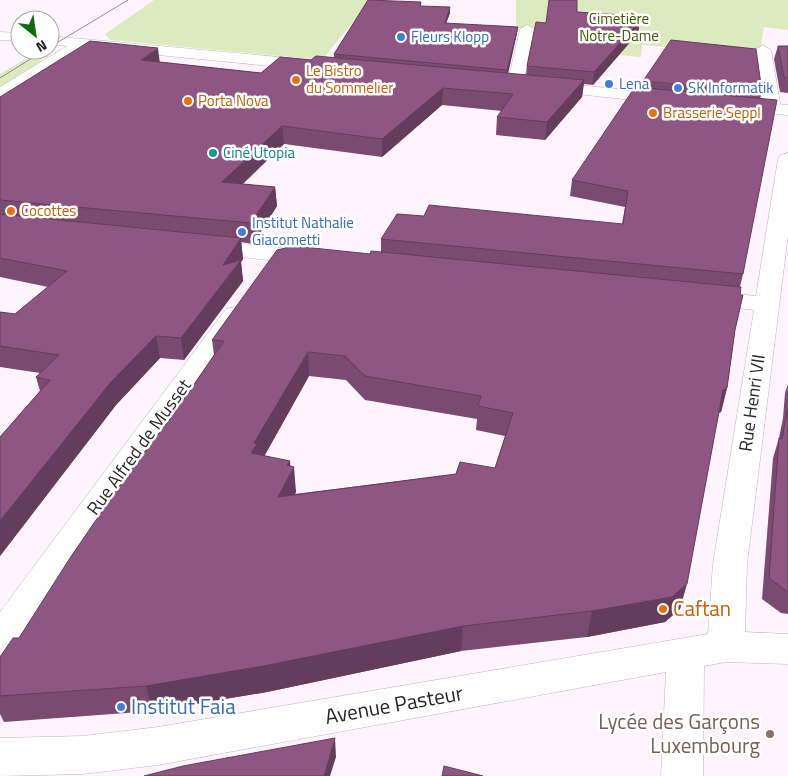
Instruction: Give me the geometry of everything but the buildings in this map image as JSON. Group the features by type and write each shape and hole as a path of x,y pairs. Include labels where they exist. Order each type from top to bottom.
{"street":[{"path":"515,84 527,29"},
{"path":"60,41 332,67"},
{"path":"0,94 82,43"},
{"path":"718,104 780,110 763,50"},
{"path":"496,83 688,101"},
{"name":"Rue Henri VII","path":"726,647 730,564 788,159"},
{"path":"183,244 337,260"},
{"name":"Rue Alfred de Musset","path":"0,640 278,254"},
{"path":"680,295 766,304"},
{"name":"Avenue Pasteur","path":"0,756 84,755 158,746 685,653 726,647 788,648"},
{"path":"682,776 685,653"}],"green space":[{"path":"154,0 371,0 322,60 110,40 105,34"},
{"name":"Cimetière Notre-Dame","path":"516,0 788,0 788,30 764,27 759,56 642,45 641,57 534,48 536,29 516,28"},
{"path":"23,60 44,60 0,87 0,74"}],"tram line":[{"path":"60,41 128,0"},
{"path":"0,78 29,60"}],"place":[{"name":"Fleurs Klopp","path":"401,37"},
{"name":"Le Bistro du Sommelier","path":"296,80"},
{"name":"Lena","path":"609,84"},
{"name":"SK Informatik","path":"678,88"},
{"name":"Porta Nova","path":"188,101"},
{"name":"Brasserie Seppl","path":"653,113"},
{"name":"Ciné Utopia","path":"213,153"},
{"name":"Cocottes","path":"11,211"},
{"name":"Institut Nathalie Giacometti","path":"242,232"},
{"name":"Caftan","path":"663,609"},
{"name":"Institut Faia","path":"121,707"},
{"name":"Lycée des Garçons Luxembourg","path":"770,734"}]}
